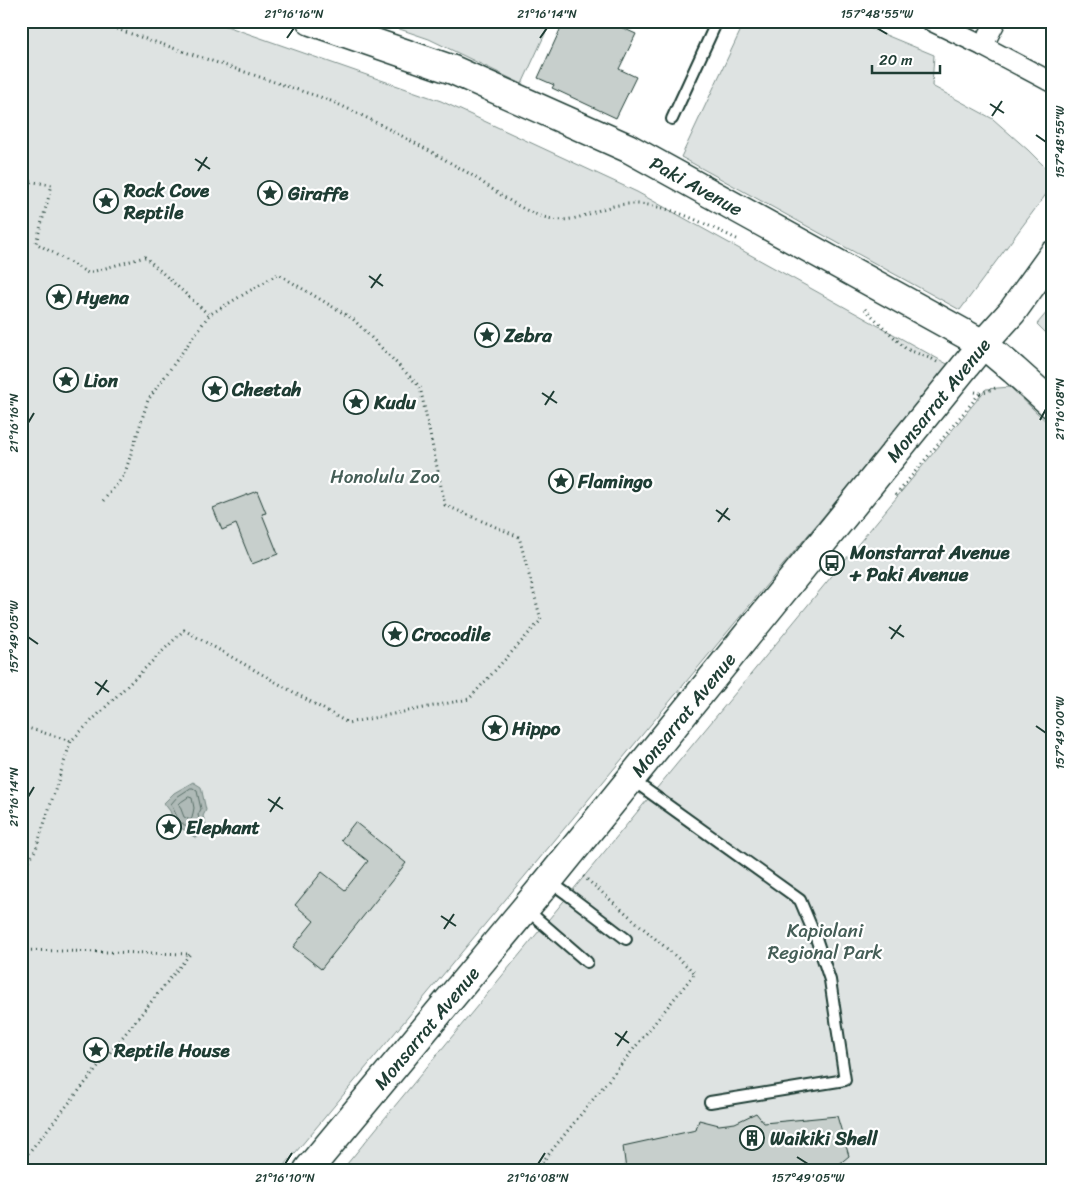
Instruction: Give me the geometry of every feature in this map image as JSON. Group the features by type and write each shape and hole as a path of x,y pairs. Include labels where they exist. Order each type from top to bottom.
{"street":[{"name":"Paki Avenue","path":"311,21 453,70 628,148 983,344 1053,405"},
{"path":"931,21 1053,83"},
{"path":"983,46 996,21"},
{"name":"Monsarrat Avenue","path":"308,1170 526,908 983,344 1012,312 1053,255"}],"lane":[{"path":"672,119 718,21"},
{"path":"630,779 800,900 816,938 830,980 845,1080 710,1102"},
{"path":"548,880 626,940"},
{"path":"526,908 587,962"}],"path":[{"path":"93,21 330,101 431,152 536,214 556,220 567,220 578,219 612,206 628,204 658,206 743,242"},
{"path":"21,180 52,185 36,243 88,273 145,257 209,315"},
{"path":"21,873 36,849 71,741 184,630 348,723 469,699 541,620 520,537 445,505 420,388 353,319 278,274 209,315 148,400 124,476 102,502"},
{"path":"861,306 906,349 932,358"},
{"path":"891,501 980,393"},
{"path":"21,726 71,741"},
{"path":"536,1170 695,973 583,876"},
{"path":"21,950 190,954 21,1162"}],"green space":[{"name":"Honolulu Zoo","path":"21,21 212,21 441,101 637,192 949,365 281,1170 21,1170"},
{"path":"376,21 551,21 522,84 429,39"},
{"path":"745,21 852,21 934,55 932,86 993,119 1053,175 1053,185 960,310 681,157"},
{"path":"1053,305 1053,340 1037,324"},
{"name":"Kapiolani Regional Park","path":"1010,387 1053,428 1053,1170 342,1170 986,389"}],"water":[{"path":"193,782 201,787 206,810 203,816 206,825 204,834 196,838 175,824 170,811 164,803 174,793"}],"building":[{"path":"564,21 597,21 612,27 614,24 636,34 619,69 636,77 616,118 552,88 554,85 538,78"},
{"path":"257,491 266,513 262,514 278,554 252,564 236,524 222,530 213,508"},
{"path":"355,822 406,863 321,969 293,947 314,921 295,905 322,872 345,890 368,861 341,840"},
{"name":"Waikiki Shell","path":"756,1113 764,1123 837,1116 849,1156 832,1170 626,1170 623,1146 696,1130 699,1120 719,1125 735,1123"}],"place":[{"name":"Giraffe","path":"270,193"},
{"name":"Rock Cove Reptile","path":"106,201"},
{"name":"Hyena","path":"59,297"},
{"name":"Zebra","path":"487,335"},
{"name":"Lion","path":"66,380"},
{"name":"Cheetah","path":"215,389"},
{"name":"Kudu","path":"356,402"},
{"name":"Flamingo","path":"561,481"},
{"name":"Monstarrat Avenue + Paki Avenue","path":"832,563"},
{"name":"Crocodile","path":"395,634"},
{"name":"Hippo","path":"495,728"},
{"name":"Elephant","path":"169,827"},
{"name":"Reptile House","path":"96,1050"},
{"name":"Waikiki Shell","path":"752,1138"}]}
